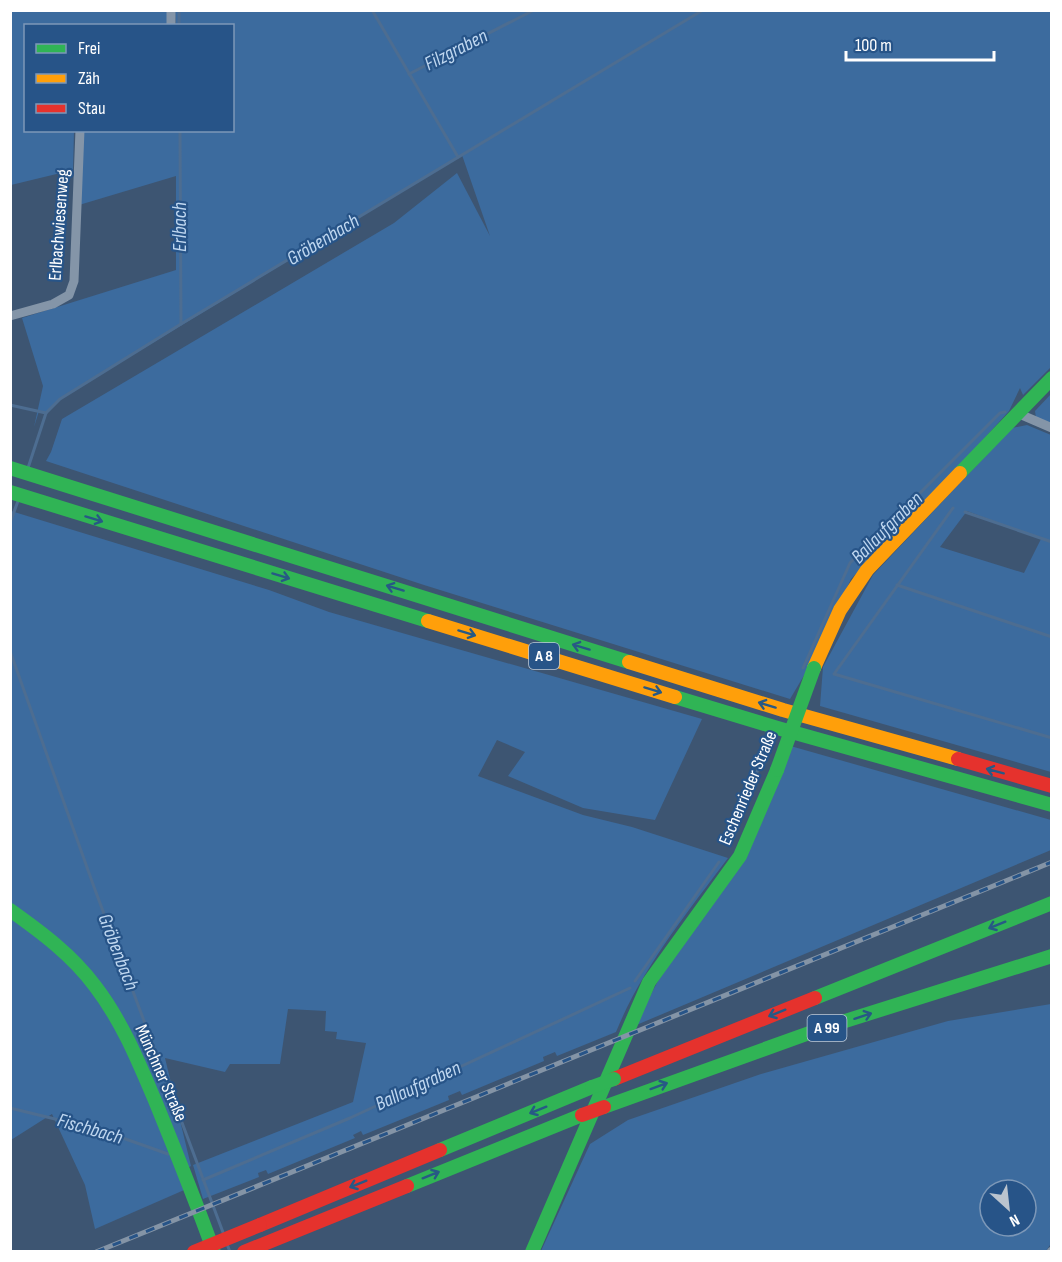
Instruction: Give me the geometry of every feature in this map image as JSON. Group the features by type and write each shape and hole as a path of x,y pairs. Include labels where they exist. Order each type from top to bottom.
{"main road":[{"name":"Eschenrieder Straße","path":"532,1251 649,982 740,856 777,770 814,668 840,610 867,570 1052,378"},
{"name":"A 8","path":"10,468 783,710 1052,786"},
{"name":"A 8","path":"10,492 781,729 1052,805"},
{"name":"A 99","path":"194,1251 1052,903"},
{"name":"Münchner Straße","path":"10,910 61,949 78,966 99,991 122,1027 184,1169 214,1251"},
{"name":"A 99","path":"244,1251 582,1115 722,1063 1052,956"}],"street":[{"name":"Erlbachwiesenweg","path":"10,316 53,304 69,295 74,281 80,132"},
{"path":"1017,413 1052,428"}],"shaded area":[{"path":"10,11 167,11 167,24 24,24 24,132 74,132 73,170 11,185"},
{"path":"175,11 1051,11 1051,367 1023,395 1020,388 1009,411 851,579 809,667 790,699 424,585 46,461 62,419 394,223 457,173 490,236 462,155 60,399 46,413 39,411 34,427 43,386 22,318 176,270 176,176 79,205 82,132 234,132 234,24 176,24"},
{"path":"1051,394 1051,425 1036,418 1035,411"},
{"path":"1027,425 1051,435 1051,772 820,706 823,667 873,575 1012,428","holes":["967,511 1041,539 1024,573 940,547"]},
{"path":"11,511 269,590 329,612 702,719 655,820 583,808 508,776 525,752 497,740 478,776 583,815 632,827 728,858 652,963 616,1032 557,1056 555,1052 543,1057 544,1061 462,1095 460,1091 448,1096 449,1100 363,1135 361,1131 353,1135 355,1138 268,1174 266,1170 258,1173 259,1177 203,1199 193,1165 353,1102 366,1043 336,1039 337,1032 325,1031 326,1011 288,1009 280,1064 230,1064 225,1072 165,1058 191,1166 184,1170 191,1187 95,1229 85,1185 52,1114 11,1140"},
{"path":"787,745 1051,820 1051,850 634,1026 658,981 740,856"},
{"path":"1051,1004 1052,1242 1046,1251 541,1251 590,1144 628,1120 761,1074 948,1021"}],"waterway":[{"name":"Erlbach","path":"179,10 179,24"},
{"path":"372,10 458,157"},
{"name":"Filzgraben","path":"409,74 534,10"},
{"name":"Gröbenbach","path":"28,468 46,413 60,399 703,10"},
{"name":"Erlbach","path":"180,132 181,324"},
{"path":"10,405 46,413"},
{"name":"Ballaufgraben","path":"803,668 850,563 1000,413 1005,412"},
{"name":"Gröbenbach","path":"10,523 18,501"},
{"path":"953,508 834,674 1052,738"},
{"path":"965,512 1052,542"},
{"path":"897,585 1052,637"},
{"name":"Gröbenbach","path":"10,651 94,887 224,1235"},
{"name":"Ballaufgraben","path":"732,839 764,753"},
{"path":"635,981 719,862"},
{"name":"Ballaufgraben","path":"203,1180 350,1118 630,988"},
{"name":"Fischbach","path":"10,1108 100,1130 168,1154"},
{"name":"Gröbenbach","path":"227,1244 230,1252"}],"railway":[{"path":"96,1252 1052,862"}],"traffic: fast":[{"path":"960,473 1052,378"},
{"path":"10,468 629,662"},
{"path":"10,492 428,621"},
{"path":"777,770 814,668"},
{"path":"675,697 1052,805"},
{"path":"532,1252 649,982 740,856 777,770"},
{"path":"815,998 1052,903"},
{"path":"10,910 66,954 95,986 114,1013 156,1103 214,1252"},
{"path":"604,1107 826,1027 1052,956"},
{"path":"592,1087 614,1079"},
{"path":"440,1150 592,1087"},
{"path":"407,1186 582,1115"}],"traffic: slow":[{"path":"814,668 840,610 867,570 960,473"},
{"path":"428,621 675,697"},
{"path":"629,662 783,710 958,759"}],"traffic: jam":[{"path":"958,759 1052,786"},
{"path":"614,1079 815,998"},
{"path":"582,1115 604,1107"},
{"path":"260,1225 440,1150"},
{"path":"244,1252 407,1186"},
{"path":"194,1252 260,1225"}]}
